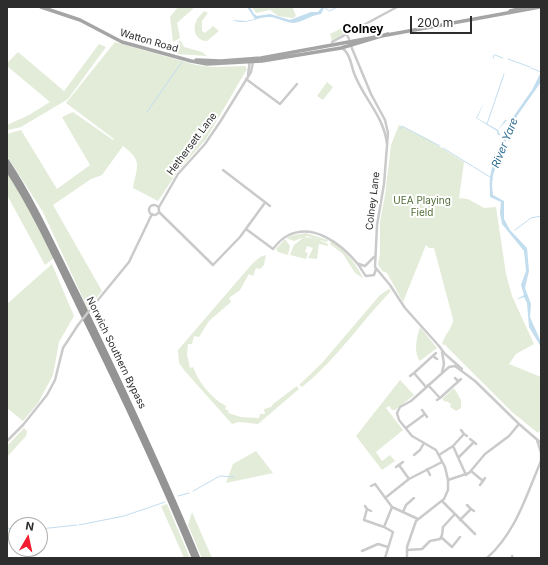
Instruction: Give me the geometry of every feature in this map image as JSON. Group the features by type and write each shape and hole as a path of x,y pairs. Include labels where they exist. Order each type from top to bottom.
{"highway":[{"name":"Norwich Southern Bypass","path":"7,161 36,209 100,340 153,453 198,558"},
{"name":"Norwich Southern Bypass","path":"7,169 34,214 104,357 160,477 194,558"}],"main road":[{"name":"Watton Road","path":"41,7 75,17 118,41 187,60 252,61 341,48 388,34"},
{"name":"Watton Road","path":"488,16 527,7"},
{"name":"Watton Road","path":"252,61 350,40 537,8"},
{"name":"Watton Road","path":"349,45 350,40"},
{"name":"Watton Road","path":"297,51 349,45"}],"street":[{"path":"332,42 397,7"},
{"path":"347,35 350,40"},
{"name":"Colney Lane","path":"349,45 350,61"},
{"name":"Colney Lane","path":"349,45 387,127 384,184 377,221 378,242 375,255 374,275"},
{"name":"Colney Lane","path":"341,48 346,52 356,79 385,131 387,148"},
{"name":"Hethersett Lane","path":"7,441 24,424 47,395 55,380 63,348 78,325 129,262 152,214 150,208 157,206 178,174 214,132 252,70 252,61"},
{"path":"246,79 280,104 297,84"},
{"path":"370,102 374,99"},
{"path":"223,170 264,204 270,206"},
{"path":"152,214 159,212 213,266 246,229 264,204"},
{"name":"Hethersett Lane","path":"157,206 159,212"},
{"path":"246,229 272,249 280,241 290,235 310,232 325,237 339,245 358,264 368,277 374,275 383,278"},
{"path":"364,273 366,265 375,255"},
{"path":"358,264 372,264 405,308 440,346 448,357 541,443"},
{"path":"440,346 444,363 450,367 456,367 464,371"},
{"path":"410,376 436,353"},
{"path":"433,356 437,360"},
{"path":"441,374 444,363 448,357"},
{"path":"407,558 407,550 418,519 442,501 448,492 448,480 436,450 412,436 398,418 398,411 450,367 453,361"},
{"path":"414,373 438,399 460,380 455,378"},
{"path":"422,410 427,417"},
{"path":"406,428 425,414"},
{"path":"448,480 466,475 485,454 508,436 519,424"},
{"path":"461,430 468,436"},
{"path":"439,455 453,446 464,434"},
{"path":"459,457 475,443 470,439"},
{"path":"487,558 499,547 512,527 541,462 540,448 536,439"},
{"path":"414,455 420,450 424,443"},
{"path":"453,446 466,475"},
{"path":"396,467 403,462"},
{"path":"385,498 409,479 442,462"},
{"path":"399,465 409,479"},
{"path":"427,469 430,475"},
{"path":"471,471 483,481"},
{"path":"480,485 485,478"},
{"path":"371,486 376,483 392,507 418,519"},
{"path":"403,512 406,505 414,498"},
{"path":"442,501 470,532 475,534"},
{"path":"467,505 474,511"},
{"path":"365,506 371,511"},
{"path":"384,527 392,507"},
{"path":"367,509 364,520 392,531 385,558"},
{"path":"460,520 470,509"},
{"path":"441,537 443,527 454,515"},
{"path":"441,537 452,547 460,539 460,537"},
{"path":"407,550 422,549 430,541 441,537"},
{"path":"363,550 378,544 388,547"}],"green space":[{"path":"178,7 195,7 177,23 180,38 173,42 170,17"},
{"path":"252,7 293,8 296,16 293,18 278,16 270,10 256,13"},
{"path":"204,11 208,13 202,21 202,31 205,33 213,26 219,31 207,41 200,39 195,32 195,25 198,18"},
{"path":"352,23 355,28 332,41 330,34"},
{"path":"179,41 181,41 184,47 202,52 207,56 176,54 174,50"},
{"path":"115,42 196,65 212,67 245,66 247,69 206,139 178,171 158,201 133,188 137,164 134,156 123,146 102,175 91,179 53,205 102,291 88,309 43,212 7,156 7,134 21,130 57,189 90,165 62,117 73,112 113,140 114,139 66,103"},
{"path":"99,44 106,47 68,99 21,127 8,130 7,125 29,115 50,102 7,66 7,63 18,52 64,91"},
{"path":"327,82 333,87 323,100 317,96"},
{"name":"UEA Playing Field","path":"399,125 429,140 464,162 459,198 468,199 484,208 496,207 506,274 512,296 534,344 516,354 509,364 541,377 541,429 538,433 512,412 445,345 442,344 452,325 453,319 434,248 429,248 426,245 403,302 387,273 382,271 378,264 380,254 380,222 391,145"},
{"path":"7,172 20,192 54,258 45,265 7,195"},
{"path":"306,233 328,240 327,242 307,236 294,241 286,238"},
{"path":"304,237 315,238 328,244 328,246 319,244 317,259 308,258 313,248 307,246 305,252 308,253 306,259 290,255 294,245"},
{"path":"285,239 290,246 288,255 278,252 276,249"},
{"path":"331,241 350,257 363,278 355,273 343,254 330,244"},
{"path":"266,255 264,265 260,269 256,268 253,276 249,274 240,290 229,298 231,302 209,321 199,337 194,336 192,344 188,344 187,355 190,368 193,367 202,384 215,399 226,406 225,409 229,411 228,413 241,417 259,418 260,414 265,414 264,409 271,407 297,386 299,389 258,424 239,422 232,424 184,370 179,363 178,350 252,264 260,257"},
{"path":"52,264 74,316 59,342 53,375 38,403 23,421 7,408 7,304"},
{"path":"389,289 391,291 326,365 302,387 299,385 322,363 380,295"},
{"path":"420,327 437,348 420,361 416,349"},
{"path":"400,380 414,395 395,410 392,410 389,406 386,408 403,430 376,452 382,461 390,455 395,461 382,470 356,436"},
{"path":"454,388 461,400 461,408 456,411 450,407 451,404 442,399"},
{"path":"24,428 27,431 26,436 7,457 7,446"},
{"path":"256,451 273,473 226,483 233,464"},
{"path":"167,504 190,558 184,558 161,506"},
{"path":"192,512 212,558 202,558 188,525"}],"water":[{"path":"247,7 250,7 257,16 270,14 290,20 311,12 318,12 322,7 324,8 321,14 294,23 269,17 246,22 237,22 232,20 246,21 255,19"},
{"path":"541,72 541,82 517,116 503,147 493,175 492,185 493,195 504,201 504,219 510,230 527,248 529,271 525,288 531,304 530,317 541,342 541,347 529,327 527,303 524,297 516,300 524,295 521,285 526,271 524,251 502,224 500,213 501,202 490,197 490,179 492,168 504,136 498,135 497,131 476,118 485,101 477,118 498,130 500,135 505,136 511,120 532,90"}],"waterway":[{"path":"325,8 330,11 337,7"},
{"path":"495,55 503,58"},
{"path":"508,59 530,67"},
{"path":"147,112 182,62"},
{"path":"531,68 541,72"},
{"path":"487,124 504,74"},
{"path":"400,129 402,126 440,146"},
{"path":"443,148 490,177"},
{"path":"515,230 531,218 541,216"},
{"path":"193,491 220,476 234,477"},
{"path":"178,496 189,493"},
{"path":"79,525 124,516 165,502"},
{"path":"48,528 77,525"}],"district":[{"name":"Colney","path":"363,29"}],"water label":[{"name":"River Yare","path":"505,143"}]}
